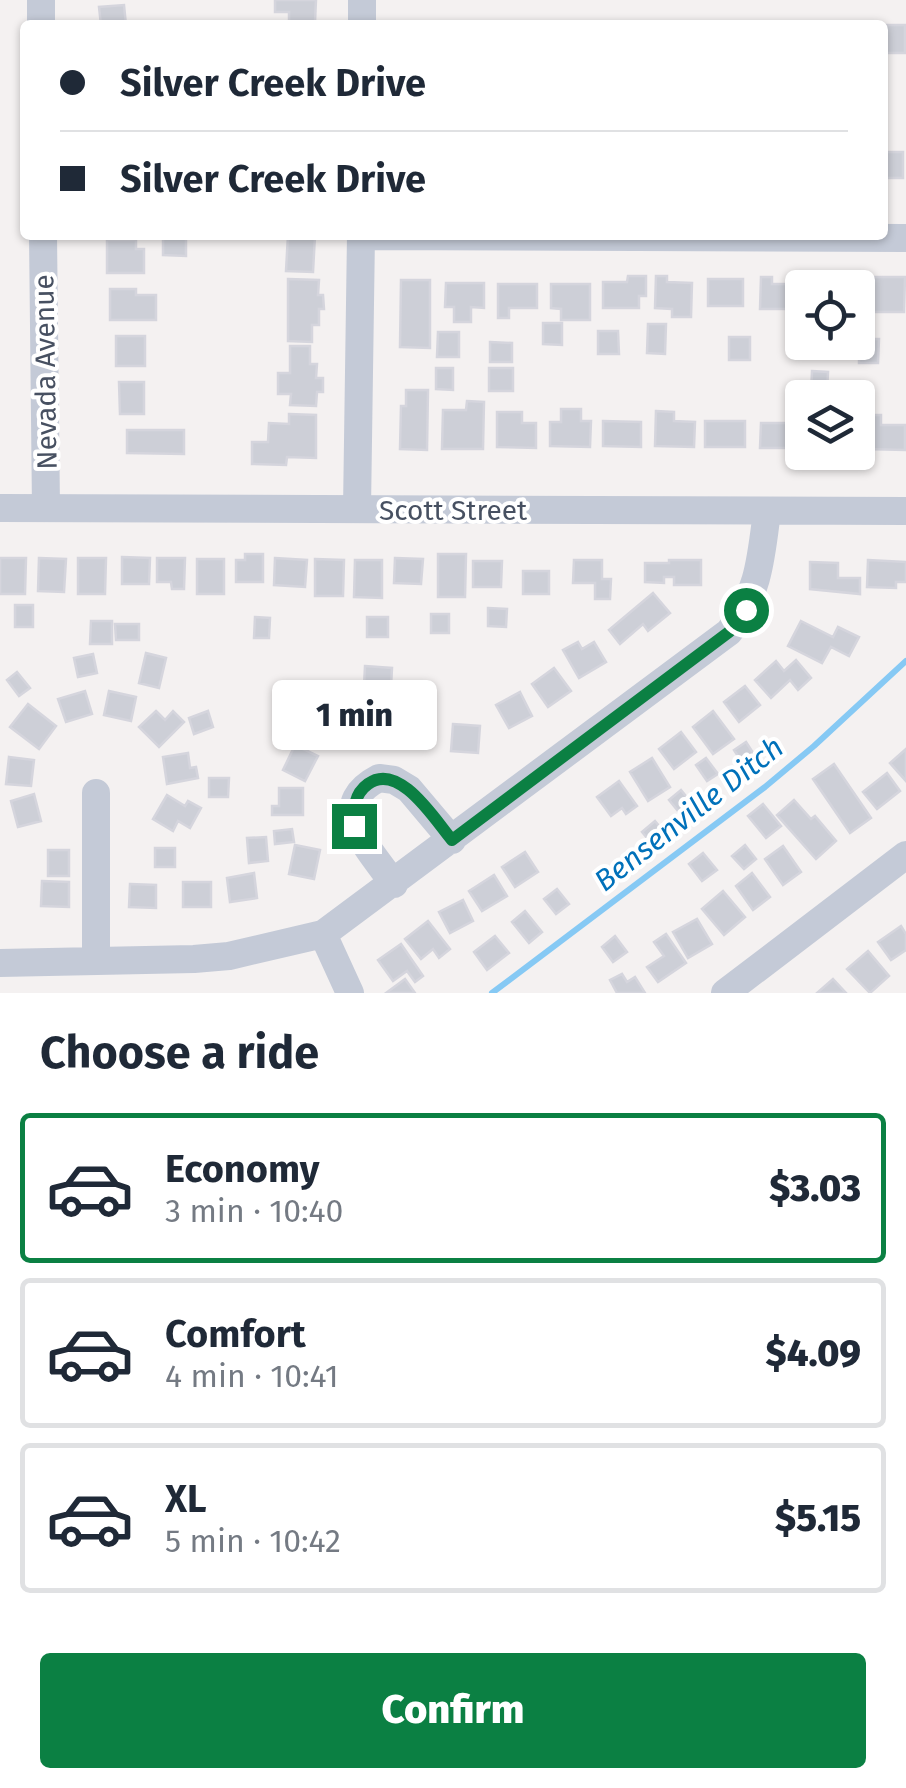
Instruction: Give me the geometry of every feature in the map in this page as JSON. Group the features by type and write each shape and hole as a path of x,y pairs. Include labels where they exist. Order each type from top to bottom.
{"street":[{"name":"Nevada Avenue","path":"43,240 46,508"},
{"path":"357,510 361,240"},
{"name":"Scott Street","path":"0,508 906,511"},
{"path":"0,963 229,956 322,934 729,632 746,610 756,587 767,511"},
{"path":"394,884 354,826 353,809 366,785 379,778 403,784 452,840"},
{"path":"96,792 96,960"},
{"path":"725,993 905,858"},
{"path":"322,934 350,993"}],"building":[{"path":"275,0 316,0 315,20 289,20 289,12 275,12"},
{"path":"124,5 126,20 100,20 99,7"},
{"path":"888,25 905,25 905,53 888,53"},
{"path":"888,152 903,152 903,178 888,178"},
{"path":"107,240 136,240 136,249 144,249 144,273 107,273"},
{"path":"163,240 186,240 186,256 163,255"},
{"path":"288,240 315,240 313,272 286,271"},
{"path":"628,276 646,276 646,296 639,296 639,308 603,308 603,282 627,282"},
{"path":"656,276 667,276 667,282 692,283 691,317 672,317 672,309 655,308"},
{"path":"761,277 772,277 772,284 785,284 785,309 760,309"},
{"path":"875,277 905,277 904,312 875,312"},
{"path":"288,279 319,280 318,295 323,295 324,309 319,309 319,325 312,325 312,342 288,341"},
{"path":"708,279 743,279 743,306 708,306"},
{"path":"401,280 430,280 430,348 400,347"},
{"path":"446,283 484,283 484,308 471,307 471,322 454,322 454,307 445,307"},
{"path":"498,284 537,284 537,308 509,308 509,318 498,318"},
{"path":"551,284 590,284 590,320 561,320 561,309 551,308"},
{"path":"110,289 136,289 136,295 156,295 156,320 110,320"},
{"path":"543,323 562,323 562,345 543,344"},
{"path":"648,324 666,324 665,354 647,353"},
{"path":"598,331 618,331 619,354 598,354"},
{"path":"438,332 459,332 459,357 437,357"},
{"path":"116,336 145,336 145,366 116,366"},
{"path":"729,337 750,337 750,360 729,360"},
{"path":"875,339 879,339 878,363 859,363 875,360"},
{"path":"490,342 512,343 512,362 490,362"},
{"path":"290,346 310,346 310,364 317,364 316,378 323,378 323,392 317,392 316,406 290,405 291,394 278,394 278,373 290,373"},
{"path":"436,368 453,368 453,390 436,389"},
{"path":"489,368 513,368 513,391 489,391"},
{"path":"812,371 828,372 828,380 812,380"},
{"path":"119,382 144,382 144,414 120,414"},
{"path":"406,390 428,390 427,450 400,449 401,406 406,406"},
{"path":"467,401 484,402 483,449 442,449 443,410 466,410"},
{"path":"561,409 581,409 581,421 591,421 590,447 550,446 550,422 561,422"},
{"path":"656,411 674,412 674,421 695,422 694,447 655,446"},
{"path":"497,412 522,412 522,423 536,423 536,448 497,447"},
{"path":"289,414 316,415 316,458 287,457 286,465 252,464 252,442 268,442 269,423 289,424"},
{"path":"875,415 881,415 881,425 905,425 905,450 875,449"},
{"path":"603,421 641,422 641,447 603,446"},
{"path":"705,421 745,421 745,447 705,447"},
{"path":"761,423 785,423 785,448 760,448"},
{"path":"127,430 184,430 184,454 127,453"},
{"path":"245,554 263,554 263,582 236,582 236,560 245,560"},
{"path":"438,554 466,554 465,597 438,597"},
{"path":"122,557 150,558 149,584 122,584"},
{"path":"0,558 26,558 25,594 0,594"},
{"path":"39,558 66,559 64,592 38,591"},
{"path":"78,558 106,558 105,594 78,594"},
{"path":"157,558 185,558 184,589 172,589 171,582 157,582"},
{"path":"275,558 307,560 305,587 274,585"},
{"path":"395,558 423,559 421,584 394,583"},
{"path":"197,559 224,559 224,594 197,594"},
{"path":"315,559 344,560 343,596 315,596"},
{"path":"355,560 382,560 382,598 354,597"},
{"path":"574,560 602,560 602,579 611,579 610,599 595,599 595,583 573,583"},
{"path":"701,560 701,585 674,585 674,577 664,577 664,583 645,582 645,563"},
{"path":"868,560 906,562 906,582 896,582 896,588 867,587"},
{"path":"473,561 502,561 501,587 473,587"},
{"path":"810,562 838,563 838,578 860,578 860,594 810,589"},
{"path":"523,571 549,571 549,594 523,594"},
{"path":"653,593 670,613 648,631 643,624 620,644 609,630"},
{"path":"15,605 33,605 33,627 15,627"},
{"path":"488,608 507,609 506,627 488,626"},
{"path":"431,614 449,614 449,633 431,633"},
{"path":"255,617 270,618 269,638 254,638"},
{"path":"367,617 388,617 388,637 367,637"},
{"path":"91,621 112,621 112,644 90,644"},
{"path":"801,621 833,637 838,627 859,637 849,656 831,647 822,663 788,646"},
{"path":"115,624 139,624 139,640 116,640"},
{"path":"578,642 582,649 594,642 606,662 579,678 563,650"},
{"path":"146,653 166,658 159,688 139,683"},
{"path":"93,654 97,673 78,677 74,658"},
{"path":"796,660 811,678 798,690 790,680 771,698 755,680 776,661 784,671"},
{"path":"365,666 392,668 391,687 364,686"},
{"path":"554,668 571,691 548,707 532,684"},
{"path":"17,672 30,688 19,696 7,680"},
{"path":"745,686 760,705 739,722 724,702"},
{"path":"401,687 428,692 422,721 396,716"},
{"path":"85,691 92,714 66,722 58,699"},
{"path":"109,691 136,697 131,721 104,715"},
{"path":"520,692 532,716 509,728 496,705"},
{"path":"379,698 381,723 354,725 352,700"},
{"path":"28,704 56,726 39,749 10,727"},
{"path":"156,711 165,720 173,711 184,722 159,747 139,727"},
{"path":"208,711 213,727 194,734 189,718"},
{"path":"330,711 345,731 322,747 308,728"},
{"path":"713,711 734,739 713,754 693,727"},
{"path":"453,724 480,726 478,753 451,751"},
{"path":"681,732 696,752 674,769 659,749"},
{"path":"746,742 757,759 745,767 734,750"},
{"path":"295,745 318,756 305,781 283,770"},
{"path":"906,749 906,781 890,763"},
{"path":"188,753 190,768 196,767 198,778 167,784 163,757"},
{"path":"9,757 34,760 31,786 6,784"},
{"path":"652,758 670,787 648,801 630,772"},
{"path":"706,758 718,774 707,781 696,765"},
{"path":"834,764 871,818 850,833 813,779"},
{"path":"887,773 900,791 877,809 863,792"},
{"path":"209,778 229,778 228,797 209,797"},
{"path":"619,781 637,806 626,814 622,808 611,816 597,797"},
{"path":"279,788 303,788 303,815 272,815 272,806 279,806"},
{"path":"681,790 694,806 682,816 669,800"},
{"path":"34,794 41,821 18,827 11,801"},
{"path":"167,795 185,806 188,801 201,808 190,828 178,821 173,831 153,819"},
{"path":"794,800 811,819 815,816 836,841 816,859 777,815"},
{"path":"763,804 781,826 766,838 748,816"},
{"path":"655,821 665,833 652,844 642,832"},
{"path":"292,829 294,842 275,844 274,831"},
{"path":"266,837 268,861 249,863 247,838"},
{"path":"295,845 320,850 314,879 289,874"},
{"path":"745,845 756,859 744,869 732,856"},
{"path":"783,846 801,872 783,885 765,859"},
{"path":"155,848 175,848 175,867 155,867"},
{"path":"48,850 69,850 69,876 48,876"},
{"path":"525,852 538,872 515,887 502,867"},
{"path":"703,853 717,870 702,881 689,864"},
{"path":"254,873 257,898 230,902 227,878"},
{"path":"752,873 770,897 753,910 736,886"},
{"path":"494,875 507,896 482,911 469,891"},
{"path":"42,881 69,882 69,907 41,906"},
{"path":"183,882 211,882 211,907 183,907"},
{"path":"130,884 156,885 156,908 129,907"},
{"path":"557,889 569,904 556,914 544,899"},
{"path":"723,891 745,917 724,935 702,909"},
{"path":"463,900 473,921 450,933 439,912"},
{"path":"525,911 542,932 529,943 512,922"},
{"path":"697,919 712,944 688,958 673,932"},
{"path":"428,921 450,949 439,958 433,949 421,959 405,939"},
{"path":"901,926 906,934 906,950 891,960 878,942"},
{"path":"666,934 686,963 658,982 647,967 664,956 654,942"},
{"path":"495,936 509,953 487,970 474,952"},
{"path":"615,936 627,952 613,962 602,947"},
{"path":"401,944 423,976 415,982 407,971 393,981 378,960"},
{"path":"868,951 889,976 870,993 847,969"},
{"path":"622,974 627,982 635,977 645,993 617,993 610,980"},
{"path":"405,979 415,993 386,993"},
{"path":"833,979 846,993 817,993"}],"waterway":[{"name":"Bensenville Ditch","path":"492,993 765,787 906,661"}],"route":[{"path":"354,826 353,809 366,785 379,778 394,780 410,790 452,840 729,632 746,610"}]}
